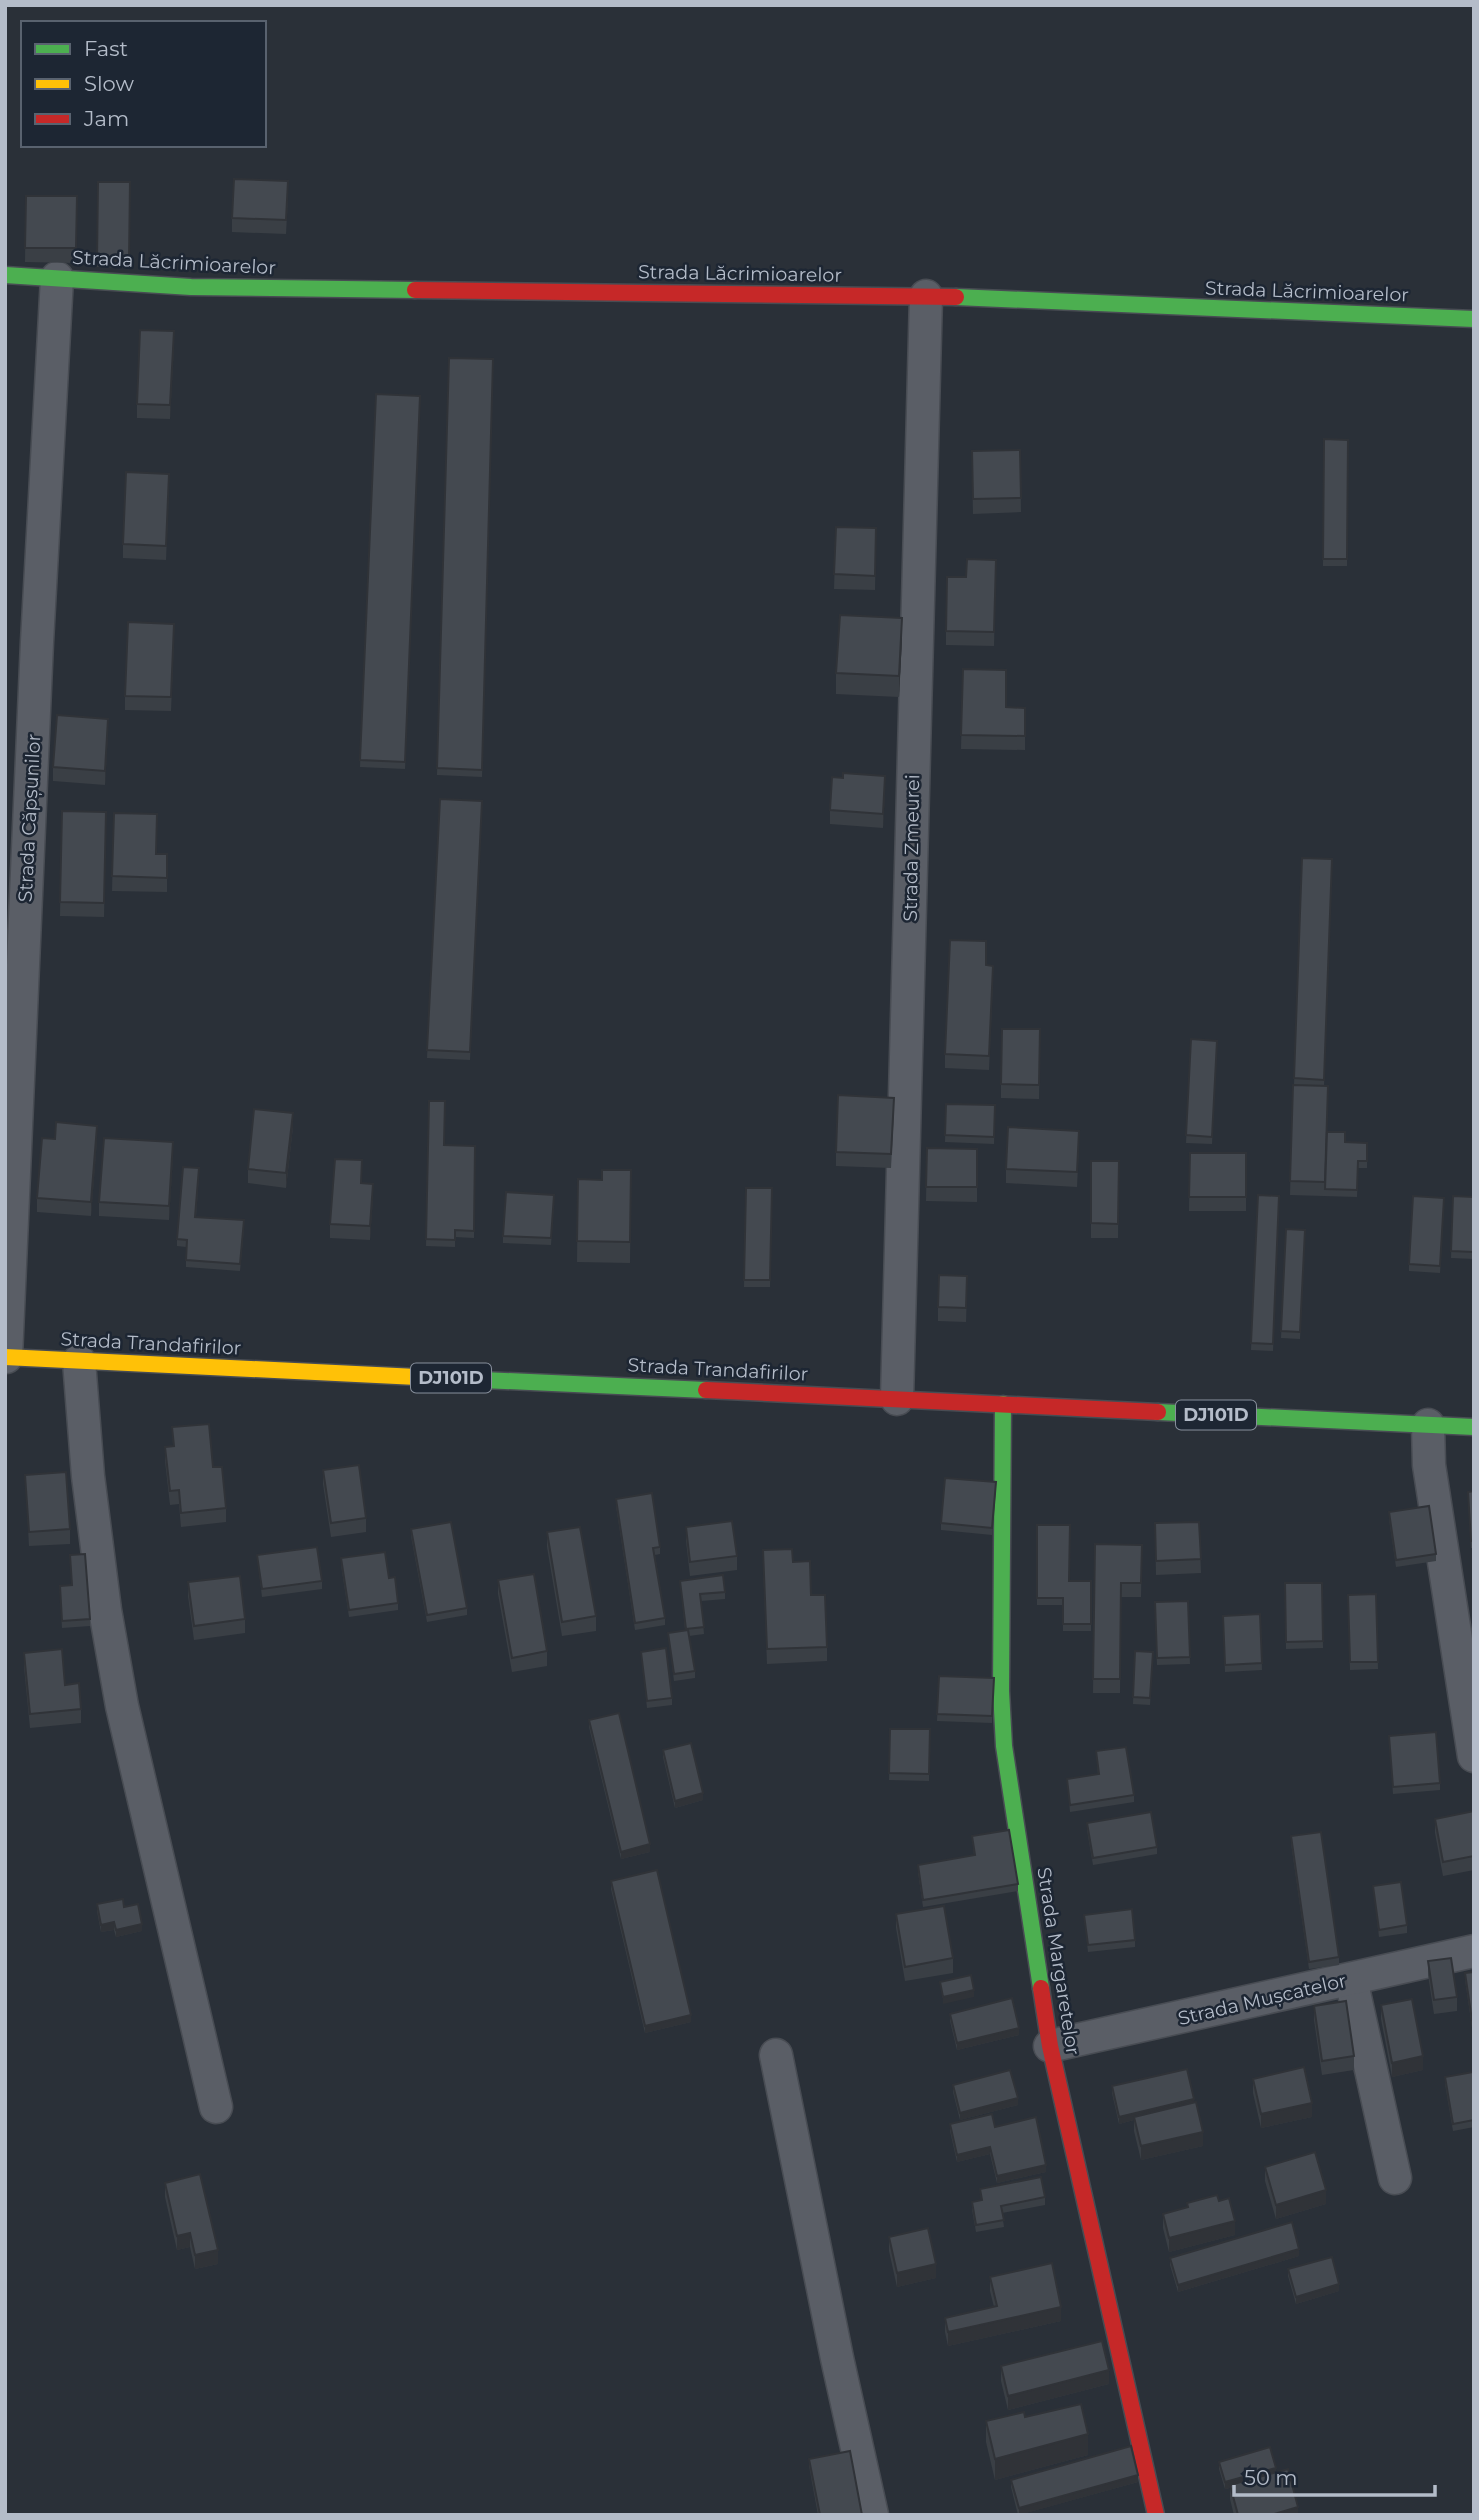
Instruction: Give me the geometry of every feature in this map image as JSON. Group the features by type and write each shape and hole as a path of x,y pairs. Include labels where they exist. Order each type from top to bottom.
{"street":[{"name":"Strada Lăcrimioarelor","path":"5,275 191,287 926,296 1474,319"},
{"name":"Strada Căpșunilor","path":"5,1357 36,670 57,278"},
{"name":"Strada Zmeurei","path":"897,1399 926,296"},
{"name":"Strada Trandafirilor","path":"5,1357 1428,1425"},
{"path":"79,1361 88,1476 105,1610 122,1706 216,2107"},
{"name":"Strada Margaretelor","path":"1003,1404 1003,1732 1050,2046 1156,2515"},
{"path":"1428,1425 1429,1465 1474,1756"},
{"name":"DJ101D","path":"1428,1425 1474,1427"},
{"name":"Strada Mușcatelor","path":"1050,2046 1474,1951"},
{"path":"1351,1979 1395,2178"},
{"path":"776,2055 837,2358 872,2515"}],"building":[{"path":"234,179 288,181 286,220 232,218"},
{"path":"98,182 130,182 129,261 97,260"},
{"path":"26,196 77,196 76,248 25,248"},
{"path":"140,330 174,331 170,405 137,404"},
{"path":"449,358 493,359 482,770 437,768"},
{"path":"376,394 420,396 405,762 360,760"},
{"path":"1324,439 1348,440 1347,559 1323,559"},
{"path":"1020,450 1021,498 973,499 972,451"},
{"path":"126,472 169,474 166,546 123,544"},
{"path":"836,527 876,528 875,576 834,574"},
{"path":"967,559 996,560 994,632 946,631 947,577 966,577"},
{"path":"840,615 902,618 899,676 836,673"},
{"path":"128,622 174,624 171,697 125,696"},
{"path":"963,669 1006,670 1006,707 1025,708 1025,736 961,735"},
{"path":"57,715 108,719 105,771 53,767"},
{"path":"843,773 885,776 883,814 830,810 832,777 843,778"},
{"path":"440,799 482,801 470,1052 427,1050"},
{"path":"62,811 106,812 104,903 60,902"},
{"path":"114,813 157,814 156,854 167,854 167,878 112,876"},
{"path":"1302,858 1332,859 1324,1080 1294,1078"},
{"path":"950,940 986,941 986,965 993,966 989,1056 945,1054"},
{"path":"1002,1029 1040,1029 1039,1085 1001,1084"},
{"path":"1191,1039 1217,1041 1212,1137 1186,1135"},
{"path":"1293,1085 1328,1086 1325,1182 1290,1181"},
{"path":"838,1095 894,1098 891,1154 836,1152"},
{"path":"429,1101 445,1101 444,1145 475,1146 474,1231 455,1230 455,1240 426,1239"},
{"path":"946,1104 995,1105 994,1137 945,1135"},
{"path":"254,1109 293,1113 286,1173 248,1169"},
{"path":"56,1122 97,1126 91,1202 37,1198 42,1138 55,1139"},
{"path":"1008,1127 1079,1131 1077,1172 1006,1169"},
{"path":"1327,1132 1345,1132 1345,1142 1367,1143 1367,1161 1358,1161 1357,1190 1325,1189"},
{"path":"104,1138 173,1142 169,1206 99,1202"},
{"path":"927,1148 977,1149 977,1187 926,1187"},
{"path":"1190,1153 1246,1153 1246,1197 1189,1197"},
{"path":"335,1159 362,1160 361,1183 373,1184 370,1226 330,1224"},
{"path":"1091,1161 1119,1161 1118,1224 1091,1223"},
{"path":"183,1167 199,1168 195,1217 244,1220 240,1264 186,1260 187,1240 177,1239"},
{"path":"602,1170 631,1170 630,1242 577,1241 578,1179 602,1180"},
{"path":"746,1188 772,1188 770,1280 744,1280"},
{"path":"506,1192 554,1195 551,1238 503,1236"},
{"path":"1258,1195 1279,1196 1273,1344 1251,1343"},
{"path":"1413,1196 1444,1198 1440,1266 1409,1264"},
{"path":"1453,1196 1474,1197 1474,1252 1451,1251"},
{"path":"1286,1229 1305,1230 1300,1332 1281,1331"},
{"path":"939,1275 967,1276 966,1308 938,1307"},
{"path":"209,1424 213,1467 222,1467 226,1508 181,1513 179,1490 170,1491 165,1447 174,1446 172,1427"},
{"path":"359,1465 366,1518 331,1523 323,1470"},
{"path":"66,1472 70,1529 29,1532 25,1475"},
{"path":"945,1478 996,1482 992,1528 941,1523"},
{"path":"1474,1491 1474,1540 1471,1541 1468,1492"},
{"path":"652,1493 660,1547 653,1548 665,1618 635,1623 616,1499"},
{"path":"1429,1506 1436,1554 1396,1560 1389,1512"},
{"path":"732,1521 737,1556 690,1562 686,1527"},
{"path":"451,1522 467,1608 427,1615 411,1529"},
{"path":"1199,1522 1201,1559 1156,1561 1155,1523"},
{"path":"1037,1525 1070,1525 1069,1581 1091,1581 1091,1624 1063,1624 1063,1598 1037,1598"},
{"path":"580,1527 596,1616 562,1622 547,1532"},
{"path":"1095,1544 1142,1545 1141,1583 1121,1583 1120,1679 1093,1679"},
{"path":"317,1547 322,1581 262,1589 257,1555"},
{"path":"792,1549 793,1562 810,1561 811,1595 825,1595 827,1647 767,1649 763,1550"},
{"path":"385,1552 389,1578 395,1577 398,1603 349,1610 341,1558"},
{"path":"85,1554 90,1619 62,1621 60,1586 72,1585 70,1555"},
{"path":"534,1574 547,1651 512,1658 498,1580"},
{"path":"723,1575 725,1592 700,1594 704,1627 686,1629 680,1581"},
{"path":"240,1576 245,1619 194,1626 188,1582"},
{"path":"1285,1583 1322,1583 1323,1641 1286,1642"},
{"path":"1376,1594 1378,1662 1350,1662 1348,1595"},
{"path":"1188,1601 1190,1657 1157,1658 1155,1602"},
{"path":"1260,1614 1262,1663 1225,1665 1223,1616"},
{"path":"688,1630 695,1671 674,1674 668,1633"},
{"path":"666,1648 672,1698 647,1701 641,1652"},
{"path":"62,1649 65,1685 79,1683 81,1709 30,1714 24,1653"},
{"path":"1135,1651 1153,1652 1150,1698 1133,1697"},
{"path":"939,1676 994,1678 992,1716 937,1714"},
{"path":"619,1713 650,1844 621,1852 589,1720"},
{"path":"890,1729 930,1729 929,1774 889,1773"},
{"path":"1436,1732 1440,1783 1393,1787 1389,1736"},
{"path":"691,1743 703,1793 675,1801 663,1750"},
{"path":"1126,1747 1134,1795 1070,1805 1067,1779 1099,1774 1096,1751"},
{"path":"1474,1811 1474,1856 1443,1862 1435,1819"},
{"path":"1151,1812 1157,1847 1093,1858 1087,1823"},
{"path":"1009,1830 1018,1884 923,1900 918,1865 975,1855 972,1836"},
{"path":"1321,1832 1339,1957 1309,1962 1291,1836"},
{"path":"657,1870 691,2015 645,2026 611,1881"},
{"path":"1401,1882 1407,1925 1379,1930 1373,1886"},
{"path":"123,1899 124,1907 138,1904 142,1924 116,1930 114,1922 101,1925 97,1904"},
{"path":"944,1906 953,1958 905,1967 896,1914"},
{"path":"1132,1909 1135,1940 1088,1945 1084,1915"},
{"path":"1451,1958 1457,1997 1434,2000 1428,1961"},
{"path":"1474,1972 1474,2034 1465,1973"},
{"path":"971,1975 974,1990 943,1997 940,1982"},
{"path":"1012,1998 1019,2028 957,2043 950,2014"},
{"path":"1412,1999 1423,2056 1392,2063 1381,2005"},
{"path":"1346,2001 1354,2056 1322,2061 1314,2006"},
{"path":"1304,2067 1312,2103 1261,2114 1253,2079"},
{"path":"1187,2069 1194,2099 1119,2117 1112,2086"},
{"path":"1010,2070 1018,2098 960,2113 953,2085"},
{"path":"1473,2072 1474,2120 1453,2124 1445,2077"},
{"path":"1196,2102 1203,2132 1141,2146 1134,2117"},
{"path":"992,2114 995,2127 1036,2117 1046,2165 997,2176 990,2147 957,2155 950,2124"},
{"path":"1315,2152 1326,2190 1276,2205 1265,2167"},
{"path":"200,2174 218,2250 195,2255 190,2233 177,2236 165,2183"},
{"path":"1041,2177 1045,2197 1001,2206 1004,2220 976,2225 972,2202 982,2200 980,2189"},
{"path":"1217,2195 1219,2201 1229,2198 1235,2221 1169,2238 1163,2214 1188,2207 1187,2203"},
{"path":"1292,2222 1299,2249 1178,2285 1170,2258"},
{"path":"928,2228 936,2264 897,2273 889,2237"},
{"path":"1332,2257 1339,2284 1296,2297 1288,2269"},
{"path":"1052,2263 1061,2307 948,2332 945,2318 997,2306 990,2277"},
{"path":"1102,2341 1109,2370 1008,2396 1001,2366"},
{"path":"1081,2404 1088,2434 995,2459 986,2421 1024,2412 1025,2417"},
{"path":"1131,2446 1138,2475 1019,2508 1011,2480"},
{"path":"1270,2447 1276,2468 1225,2482 1219,2462"},
{"path":"850,2451 862,2515 820,2515 809,2459"},
{"path":"1288,2469 1298,2507 1271,2515 1238,2515 1230,2485"}],"traffic: fast":[{"path":"5,275 191,287 415,290"},
{"path":"956,297 1474,319"},
{"path":"417,1377 706,1390"},
{"path":"1003,1404 1001,1691 1004,1746 1041,1988"},
{"path":"1158,1412 1474,1427"}],"traffic: slow":[{"path":"5,1357 417,1377"}],"traffic: jam":[{"path":"415,290 956,297"},
{"path":"706,1390 1158,1412"},
{"path":"1041,1988 1050,2046 1156,2515"}]}
